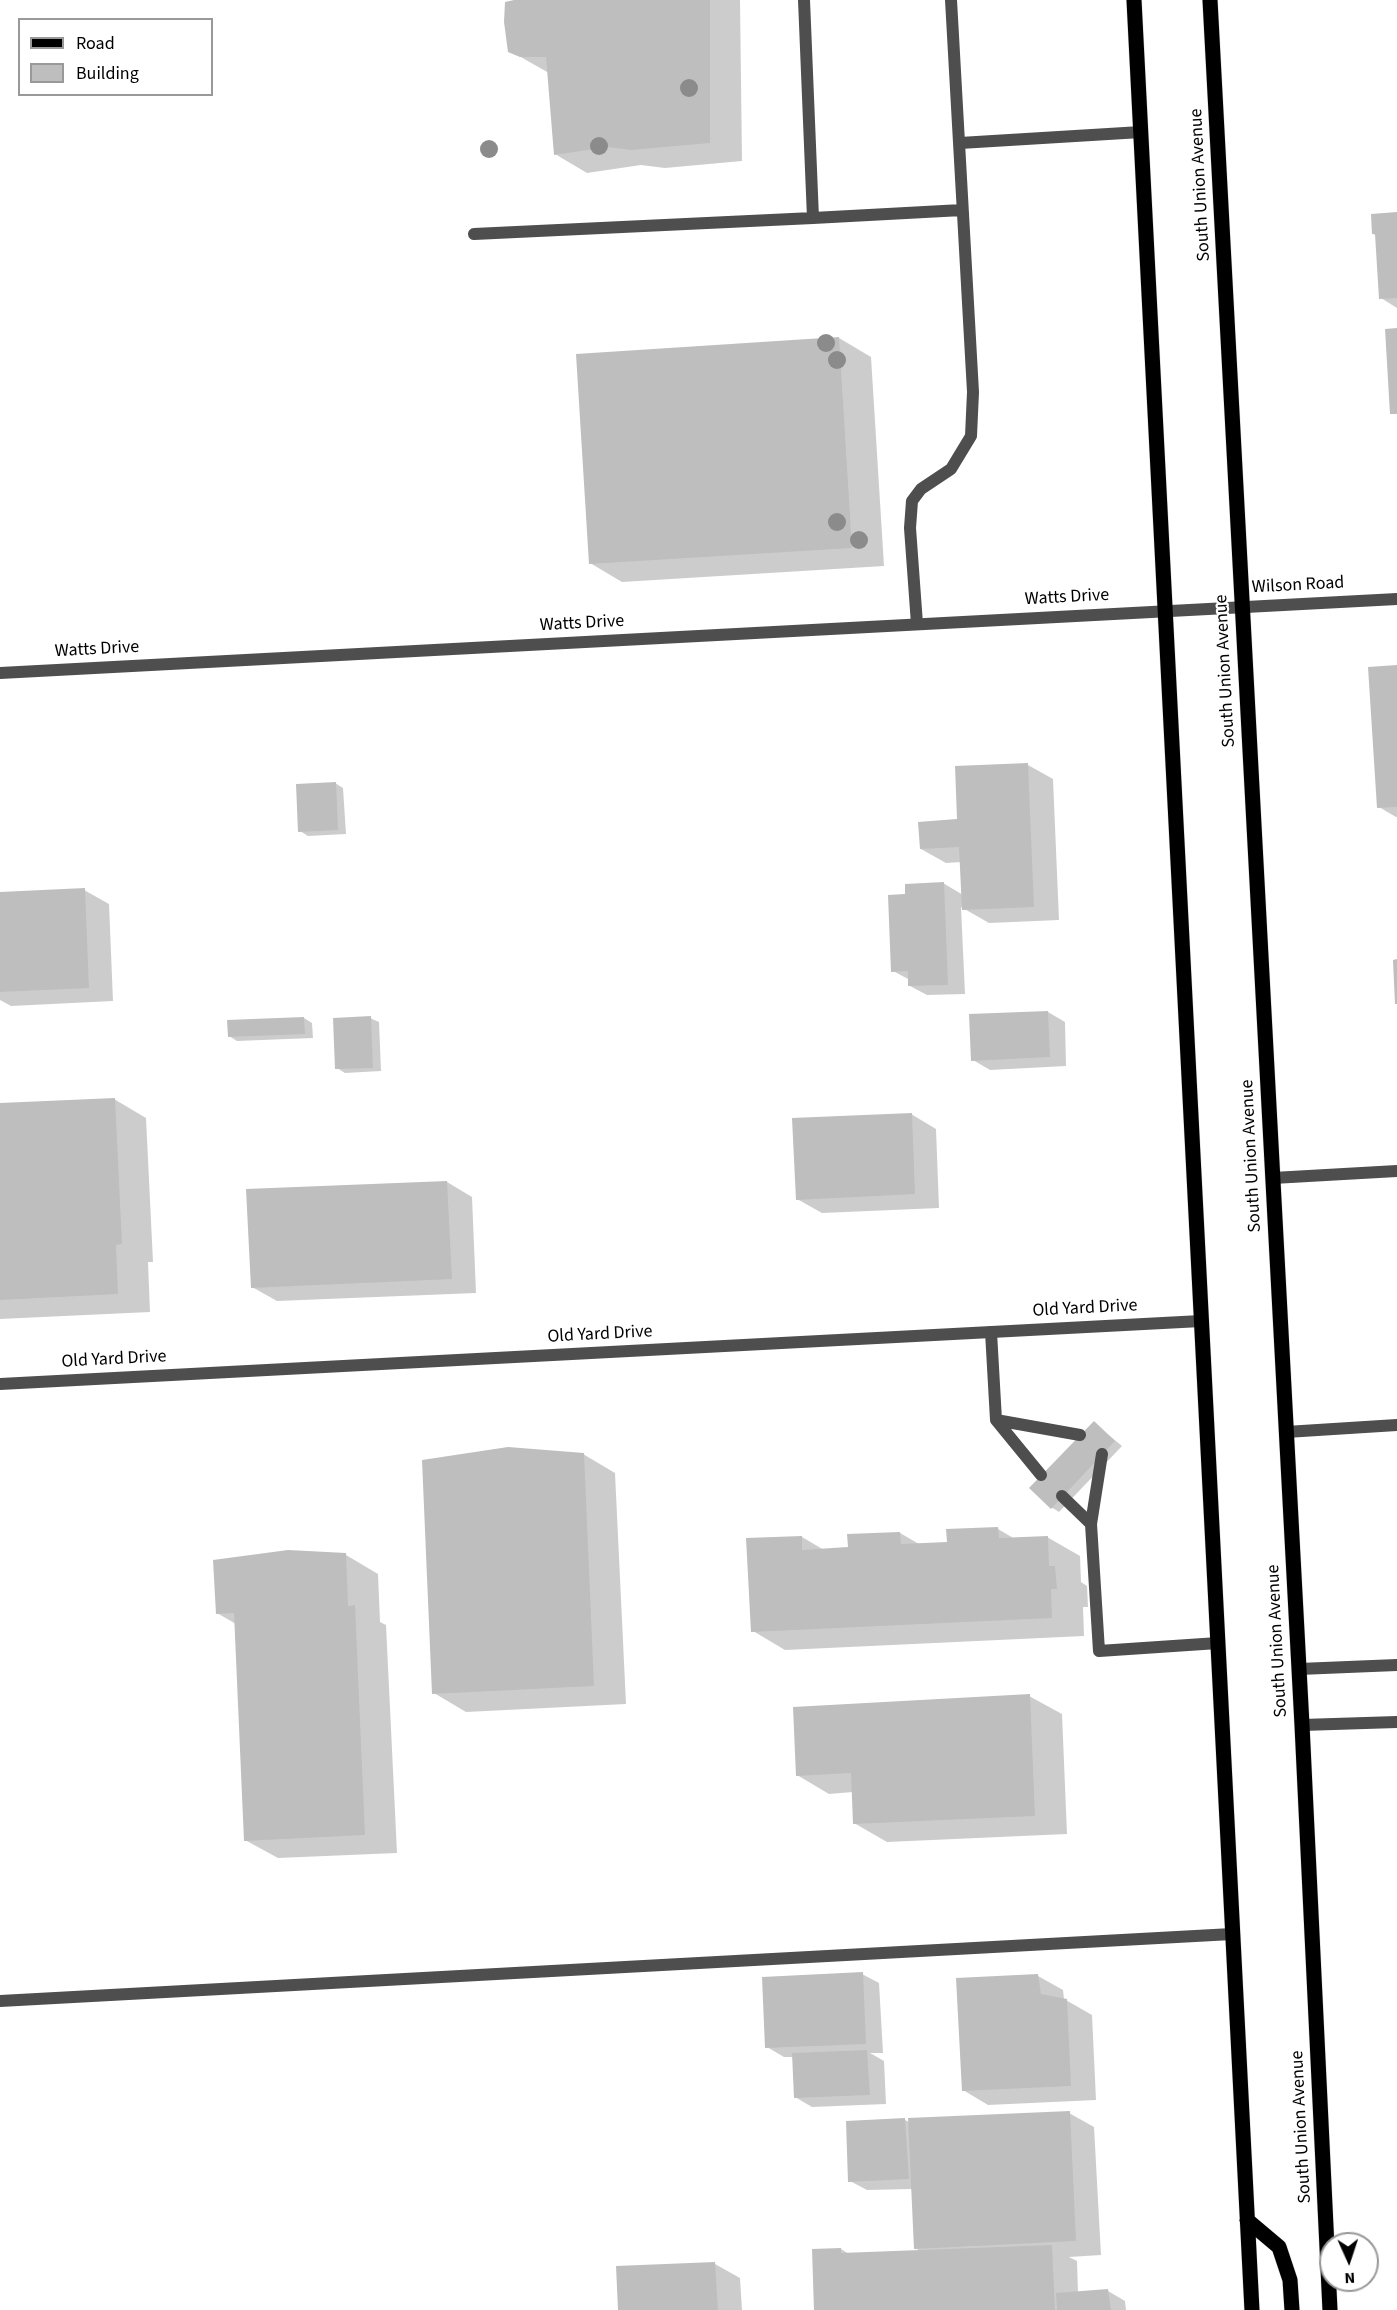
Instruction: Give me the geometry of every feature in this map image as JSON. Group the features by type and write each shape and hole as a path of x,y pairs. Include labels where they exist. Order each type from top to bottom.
{"main road":[{"path":"1134,0 1252,2310"},
{"name":"South Union Avenue","path":"1210,0 1287,1432 1330,2310"},
{"path":"1247,2220 1279,2247 1290,2280 1292,2310"}],"street":[{"path":"804,0 813,218"},
{"path":"916,624 910,528 912,501 921,489 951,469 971,436 973,392 951,0"},
{"path":"960,143 1141,132"},
{"path":"474,234 963,210"},
{"name":"Wilson Road","path":"1166,611 1397,599"},
{"name":"Watts Drive","path":"0,673 1166,611"},
{"path":"1273,1178 1397,1171"},
{"name":"Old Yard Drive","path":"0,1384 1201,1321"},
{"path":"991,1332 996,1420 1041,1475"},
{"path":"996,1420 1080,1435"},
{"path":"1287,1432 1397,1425"},
{"path":"1102,1454 1091,1524 1099,1651 1218,1643"},
{"path":"1062,1496 1091,1524"},
{"path":"1299,1668 1397,1665"},
{"path":"1302,1725 1397,1722"},
{"path":"0,2001 1232,1934"}],"building":[{"path":"514,0 710,0 710,143 631,150 608,147 554,155 546,57 520,57 508,52 504,22 505,2"},
{"path":"1397,212 1397,298 1379,299 1375,234 1372,234 1371,214"},
{"path":"1397,328 1397,414 1390,414 1385,329"},
{"path":"839,337 852,548 589,564 576,354"},
{"path":"1397,665 1397,807 1377,808 1368,667"},
{"path":"1028,763 1034,907 962,910 959,847 920,849 918,822 957,819 955,766"},
{"path":"336,782 338,830 298,832 296,784"},
{"path":"944,882 948,985 908,986 908,971 891,972 888,895 905,894 905,884"},
{"path":"85,888 89,988 0,992 0,892"},
{"path":"1397,959 1397,1004 1395,1004 1393,960"},
{"path":"1048,1011 1050,1057 971,1061 969,1014"},
{"path":"371,1016 373,1068 335,1069 333,1018"},
{"path":"304,1017 305,1034 228,1037 227,1020"},
{"path":"115,1098 122,1244 116,1245 118,1294 0,1300 0,1103"},
{"path":"912,1113 915,1194 796,1200 792,1118"},
{"path":"447,1181 452,1279 251,1288 246,1189"},
{"path":"1094,1421 1115,1441 1051,1509 1029,1488"},
{"path":"508,1447 584,1453 594,1686 432,1694 422,1460"},
{"path":"998,1527 999,1538 1048,1536 1049,1566 1055,1566 1057,1589 1051,1589 1052,1618 751,1632 746,1538 802,1536 802,1550 848,1547 847,1534 900,1532 901,1544 947,1542 946,1529"},
{"path":"288,1550 346,1553 348,1606 355,1605 365,1835 244,1841 234,1613 216,1614 213,1560"},
{"path":"1030,1694 1035,1816 853,1824 851,1773 796,1776 793,1707"},
{"path":"863,1972 866,2044 765,2048 762,1977"},
{"path":"1038,1974 1041,1994 1067,1999 1071,2086 962,2091 956,1978"},
{"path":"867,2050 870,2095 794,2098 792,2053"},
{"path":"1070,2111 1076,2241 914,2249 908,2118"},
{"path":"905,2118 909,2179 848,2182 846,2121"},
{"path":"1052,2245 1055,2310 814,2310 812,2249 841,2248 841,2253"},
{"path":"715,2262 718,2310 618,2310 616,2266"},
{"path":"1108,2289 1111,2310 1057,2310 1056,2293"}]}
